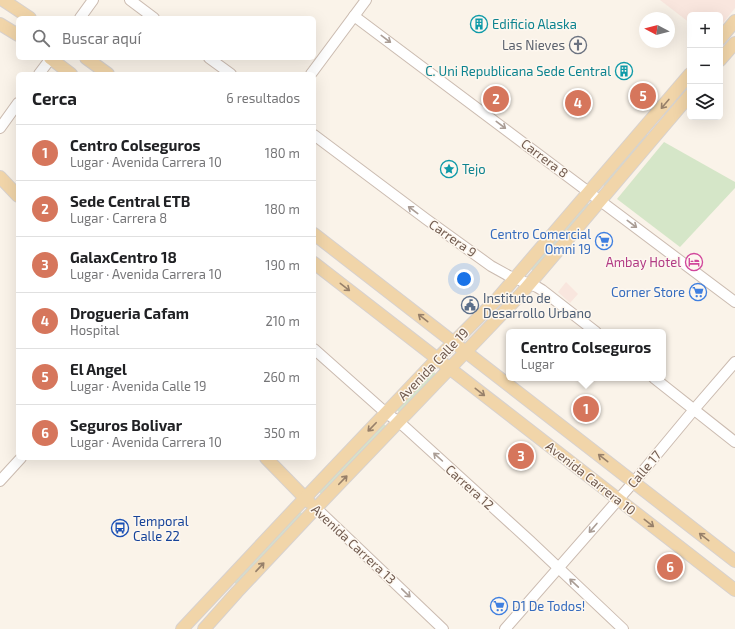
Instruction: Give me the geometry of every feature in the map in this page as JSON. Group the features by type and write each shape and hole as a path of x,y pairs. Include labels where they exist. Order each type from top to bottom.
{"main road":[{"path":"3,0 27,16"},
{"path":"723,35 735,21"},
{"path":"0,24 16,34"},
{"path":"723,56 735,42"},
{"path":"53,60 68,72"},
{"path":"89,60 105,72"},
{"name":"Avenida Calle 19","path":"182,629 304,498 437,359 492,305 687,78"},
{"name":"Avenida Calle 19","path":"204,629 316,508 530,284 687,99"},
{"path":"0,177 16,194"},
{"name":"Avenida Carrera 10","path":"316,236 735,561"},
{"name":"Avenida Carrera 10","path":"316,265 735,590"},
{"name":"Avenida Carrera 13","path":"268,460 304,498 316,508"}],"street":[{"path":"81,16 93,0"},
{"path":"130,0 151,16"},
{"path":"312,72 366,0"},
{"name":"Carrera 8","path":"354,16 735,302"},
{"path":"40,72 49,60"},
{"path":"212,60 228,72"},
{"path":"0,128 16,106"},
{"name":"Carrera 9","path":"316,136 491,266 547,293 592,329"},
{"name":"Carrera 12","path":"316,351 386,413 399,422 623,629"},
{"name":"Calle 17","path":"505,629 634,482 735,362"},
{"path":"658,381 735,442"},
{"path":"0,481 19,460"},
{"name":"Avenida Carrera 13","path":"316,508 443,629"}],"shaded area":[{"path":"660,0 735,0 735,8 723,23 723,12 687,12 687,21"},
{"path":"566,282 578,294 570,303 558,292"}],"green space":[{"path":"687,84 687,93 666,118 662,114"},
{"path":"645,132 649,137 606,188 602,184"},
{"path":"664,142 735,182 735,188 680,247 617,199"},
{"path":"587,203 592,206 535,273 531,269"},
{"path":"433,371 436,374 400,413 397,410"},
{"path":"384,424 387,427 323,496 319,492"},
{"path":"300,511 303,515 237,585 233,581"}],"place":[{"name":"Edificio Alaska","path":"479,24"},
{"name":"Las Nieves","path":"578,45"},
{"name":"C. Uni Republicana Sede Central","path":"624,71"},
{"name":"El Angel","path":"643,96"},
{"name":"Sede Central ETB","path":"496,99"},
{"name":"Drogueria Cafam","path":"578,103"},
{"name":"Tejo","path":"449,169"},
{"name":"Centro Comercial Omni 19","path":"604,241"},
{"name":"Ambay Hotel","path":"694,262"},
{"name":"Corner Store","path":"698,292"},
{"name":"Instituto de Desarrollo Urbano","path":"470,305"},
{"name":"Centro Colseguros","path":"586,409"},
{"name":"GalaxCentro 18","path":"521,456"},
{"name":"Temporal Calle 22","path":"120,528"},
{"name":"Seguros Bolivar","path":"670,567"},
{"name":"D1 De Todos!","path":"499,606"}]}
